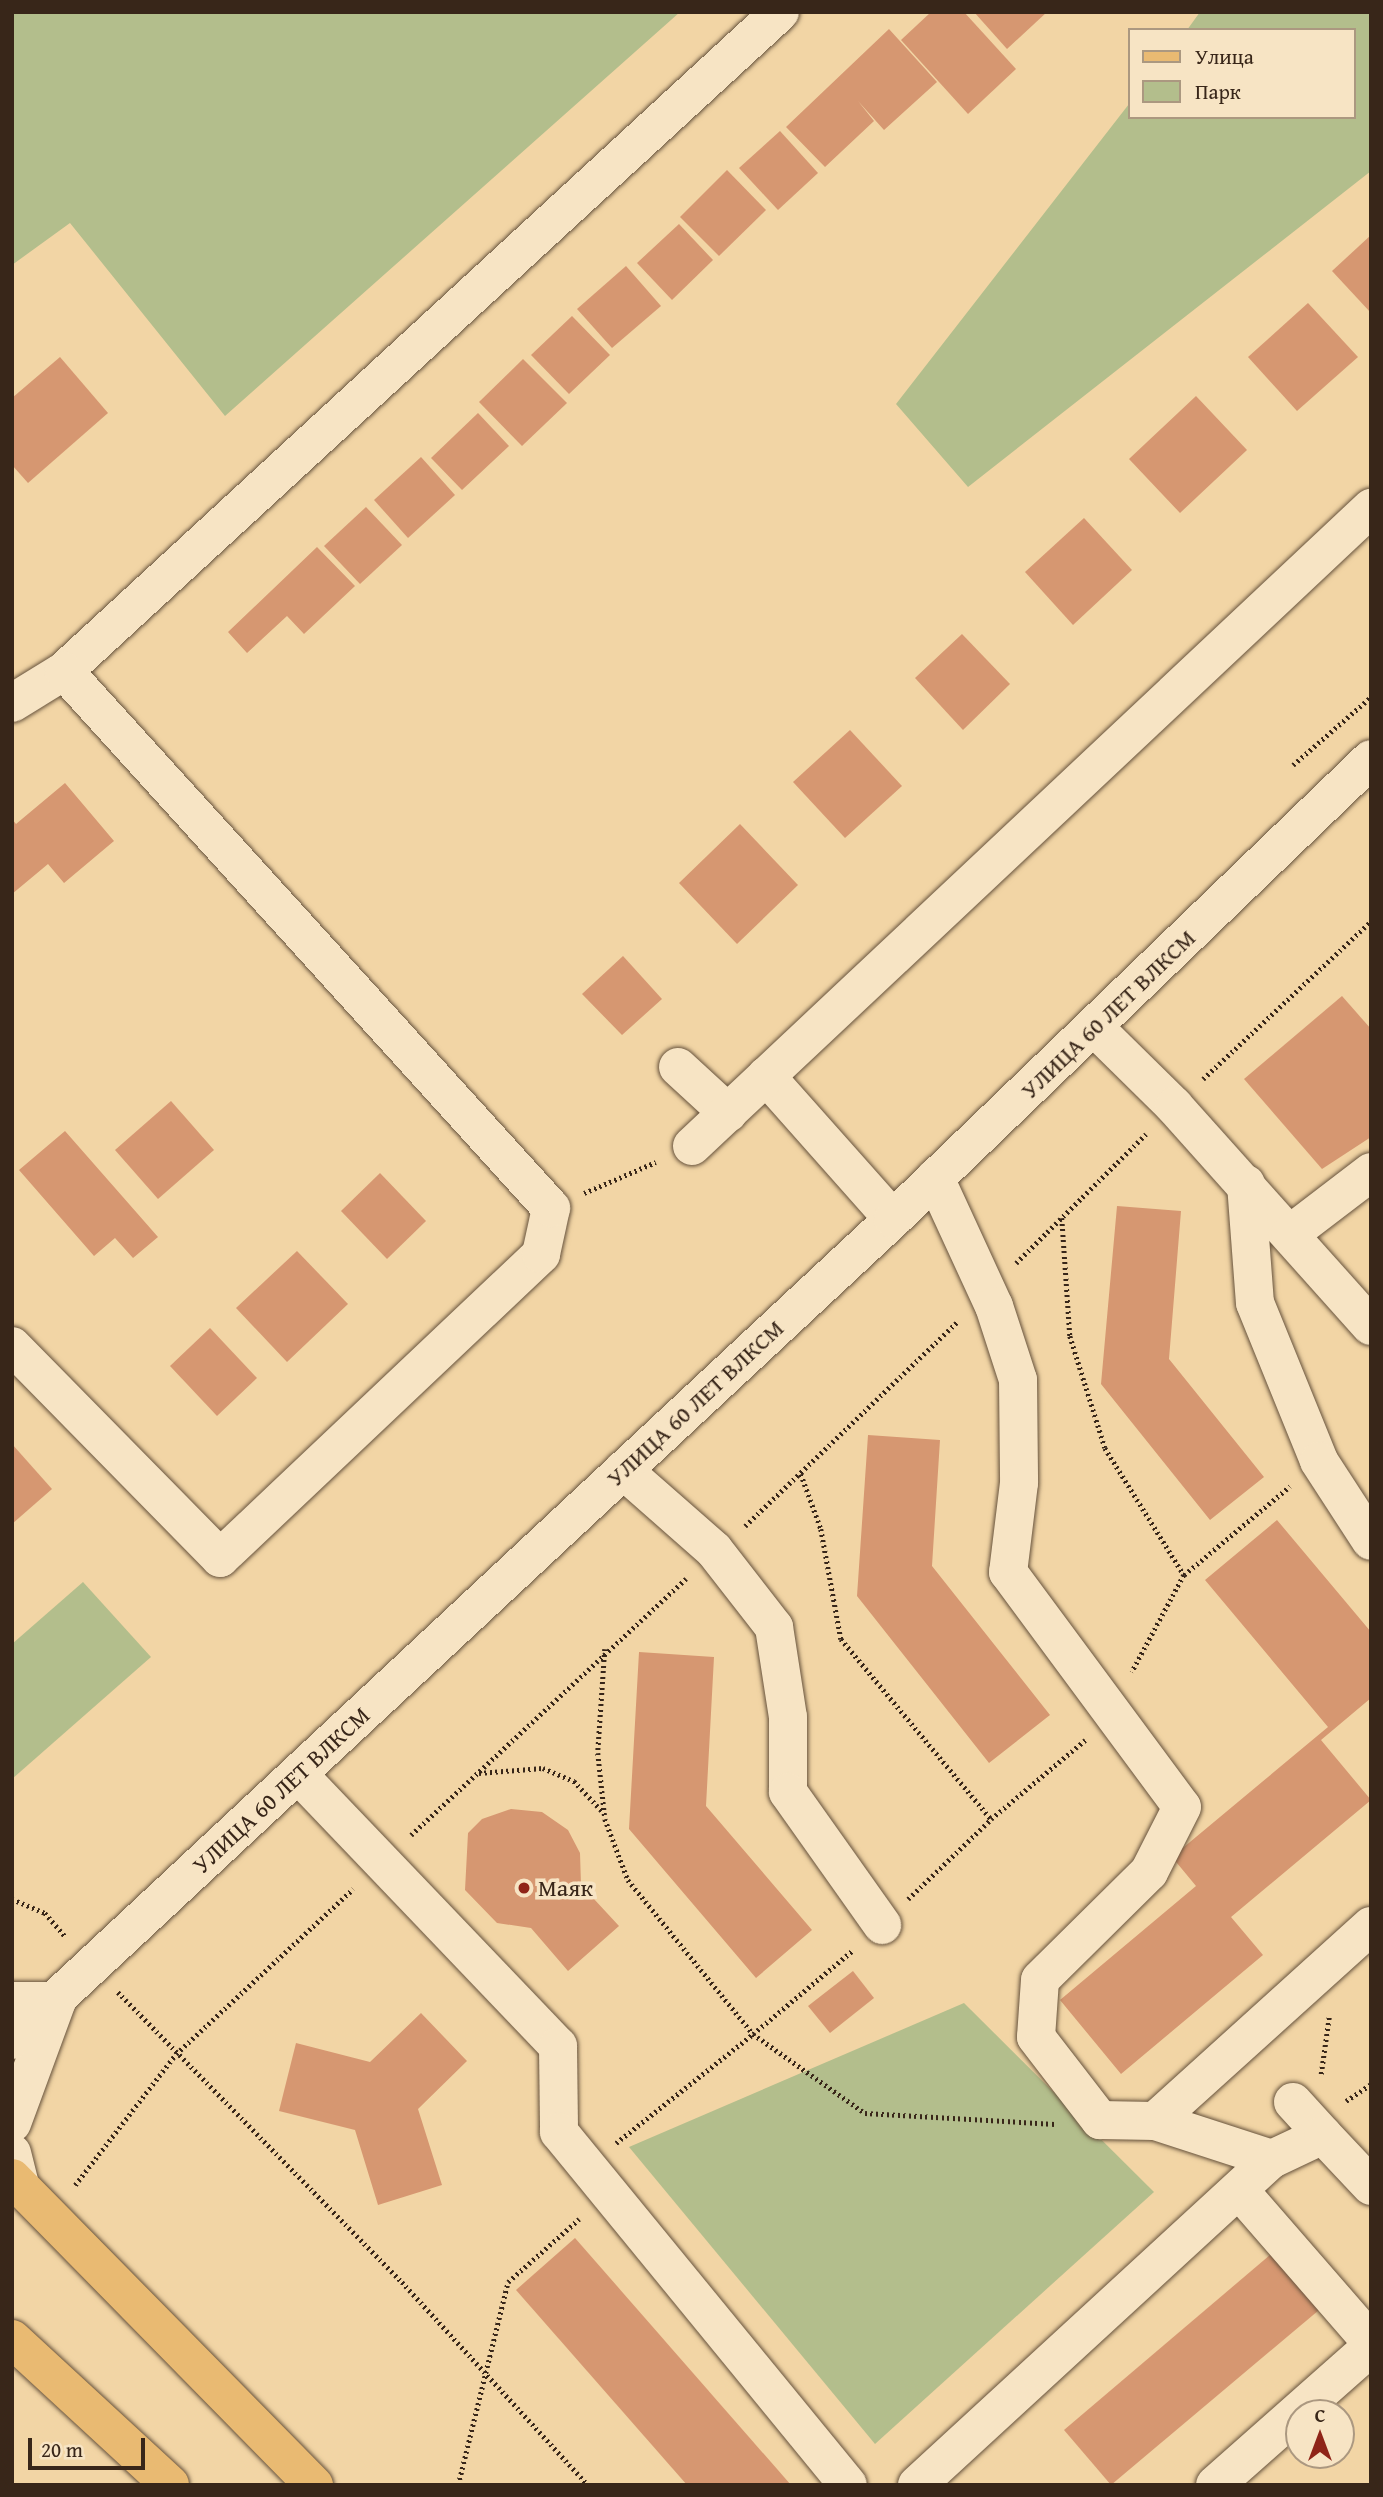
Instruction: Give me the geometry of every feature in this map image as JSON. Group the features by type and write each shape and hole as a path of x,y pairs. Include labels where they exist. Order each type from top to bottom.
{"main road":[{"path":"15,2173 50,2218 314,2485"},
{"path":"12,2339 170,2485"}],"street":[{"path":"12,703 64,671 780,12"},
{"path":"692,1146 1371,508"},
{"path":"12,1346 220,1558 541,1254 551,1208 64,671"},
{"name":"УЛИЦА 60 ЛЕТ ВЛКСМ","path":"12,2040 94,1967 893,1219 1095,1028 1371,758"},
{"path":"1095,1028 1174,1106 1371,1326"},
{"path":"678,1067 728,1113"},
{"path":"766,1076 893,1219"},
{"path":"1290,1234 1371,1172"},
{"path":"935,1178 986,1293 1018,1380 1019,1483 1008,1572 1182,1807 1149,1872 1040,1980 1036,2037 1100,2120 1155,2121 1272,2159"},
{"path":"1246,1184 1255,1303 1319,1461 1371,1541"},
{"path":"623,1470 716,1553 774,1628 789,1717 789,1792 882,1925"},
{"path":"298,1774 381,1864 558,2046 559,2132 848,2485"},
{"path":"1155,2121 1371,1926"},
{"path":"12,2001 57,2001 12,2123"},
{"path":"917,2485 1239,2190 1310,2120 1371,2186"},
{"path":"1239,2190 1371,2342"},
{"path":"1215,2485 1371,2347"}],"path":[{"path":"1293,765 1371,697"},
{"path":"50,2218 176,2054 381,1864 605,1650 801,1474 1174,1106 1371,922"},
{"path":"551,1208 692,1146"},
{"path":"1062,1218 1070,1336 1105,1448 1184,1575"},
{"path":"458,2485 508,2282 598,2179 753,2034 882,1925 991,1819 1114,1716 1146,1637 1184,1575 1319,1461"},
{"path":"801,1474 821,1530 841,1639 991,1819"},
{"path":"605,1650 598,1753 605,1816 628,1880 753,2034 865,2113 1088,2126 1100,2120"},
{"path":"475,1774 544,1768 583,1787 605,1816"},
{"path":"12,1899 45,1913 176,2054 486,2373 588,2485"},
{"path":"1310,2120 1337,1957"}],"green space":[{"path":"12,12 680,12 225,416 70,223 12,265"},
{"path":"1200,12 1371,12 1371,171 968,487 896,404 1128,105 1128,119 1355,119 1355,28 1188,28"},
{"path":"83,1582 151,1657 12,1779 12,1644"},
{"path":"964,2003 1154,2192 875,2444 629,2147"}],"building":[{"path":"931,12 964,12 1016,69 968,114 901,40"},
{"path":"974,12 1047,12 1007,49"},
{"path":"889,29 937,82 884,130 858,101 874,121 825,167 786,127"},
{"path":"780,131 818,173 778,210 739,168"},
{"path":"727,170 766,210 719,256 680,217"},
{"path":"679,224 713,260 672,300 637,263"},
{"path":"1371,235 1371,313 1332,271"},
{"path":"626,266 661,306 612,348 577,309"},
{"path":"1308,303 1358,357 1297,411 1248,357"},
{"path":"572,316 610,355 569,394 531,355"},
{"path":"60,357 108,413 28,483 12,465 12,398"},
{"path":"523,359 567,403 522,446 479,402"},
{"path":"1196,396 1247,450 1180,513 1129,459"},
{"path":"478,413 509,446 462,490 431,458"},
{"path":"421,457 455,495 408,538 374,500"},
{"path":"366,507 402,545 360,584 324,546"},
{"path":"1084,518 1132,570 1073,625 1025,572"},
{"path":"317,547 355,586 304,634 287,616 247,653 228,632"},
{"path":"962,634 1010,684 963,730 915,678"},
{"path":"850,730 902,786 845,838 793,782"},
{"path":"65,783 114,841 64,883 48,864 12,894 12,819 16,824"},
{"path":"740,824 798,885 737,944 679,883"},
{"path":"623,956 662,999 622,1035 582,994"},
{"path":"1342,996 1371,1029 1371,1137 1322,1169 1244,1079"},
{"path":"171,1101 214,1150 158,1199 115,1150"},
{"path":"65,1131 158,1237 133,1258 115,1238 94,1256 19,1170"},
{"path":"380,1173 426,1221 387,1259 341,1211"},
{"path":"1117,1206 1181,1211 1169,1359 1264,1477 1210,1520 1101,1384"},
{"path":"297,1251 348,1304 287,1362 236,1308"},
{"path":"210,1328 257,1378 217,1416 170,1366"},
{"path":"868,1435 940,1440 932,1566 1050,1715 989,1763 857,1596"},
{"path":"12,1444 52,1489 12,1524"},
{"path":"1277,1520 1371,1632 1371,1698 1321,1740 1371,1800 1231,1917 1263,1955 1121,2074 1060,2000 1196,1886 1172,1857 1328,1727 1205,1580"},
{"path":"639,1652 714,1657 706,1806 812,1930 756,1978 629,1829"},
{"name":"Маяк","path":"511,1809 542,1812 568,1830 580,1853 581,1885 619,1926 568,1971 531,1928 497,1923 465,1890 468,1833 482,1819"},
{"path":"853,1971 874,1998 830,2033 808,2006"},
{"path":"421,2013 467,2061 418,2109 442,2185 378,2205 355,2130 279,2111 296,2043 370,2062"},
{"path":"575,2238 791,2485 687,2485 516,2290"},
{"path":"1277,2249 1325,2305 1111,2485 1064,2430"}],"place":[{"name":"Маяк","path":"524,1888"}]}
